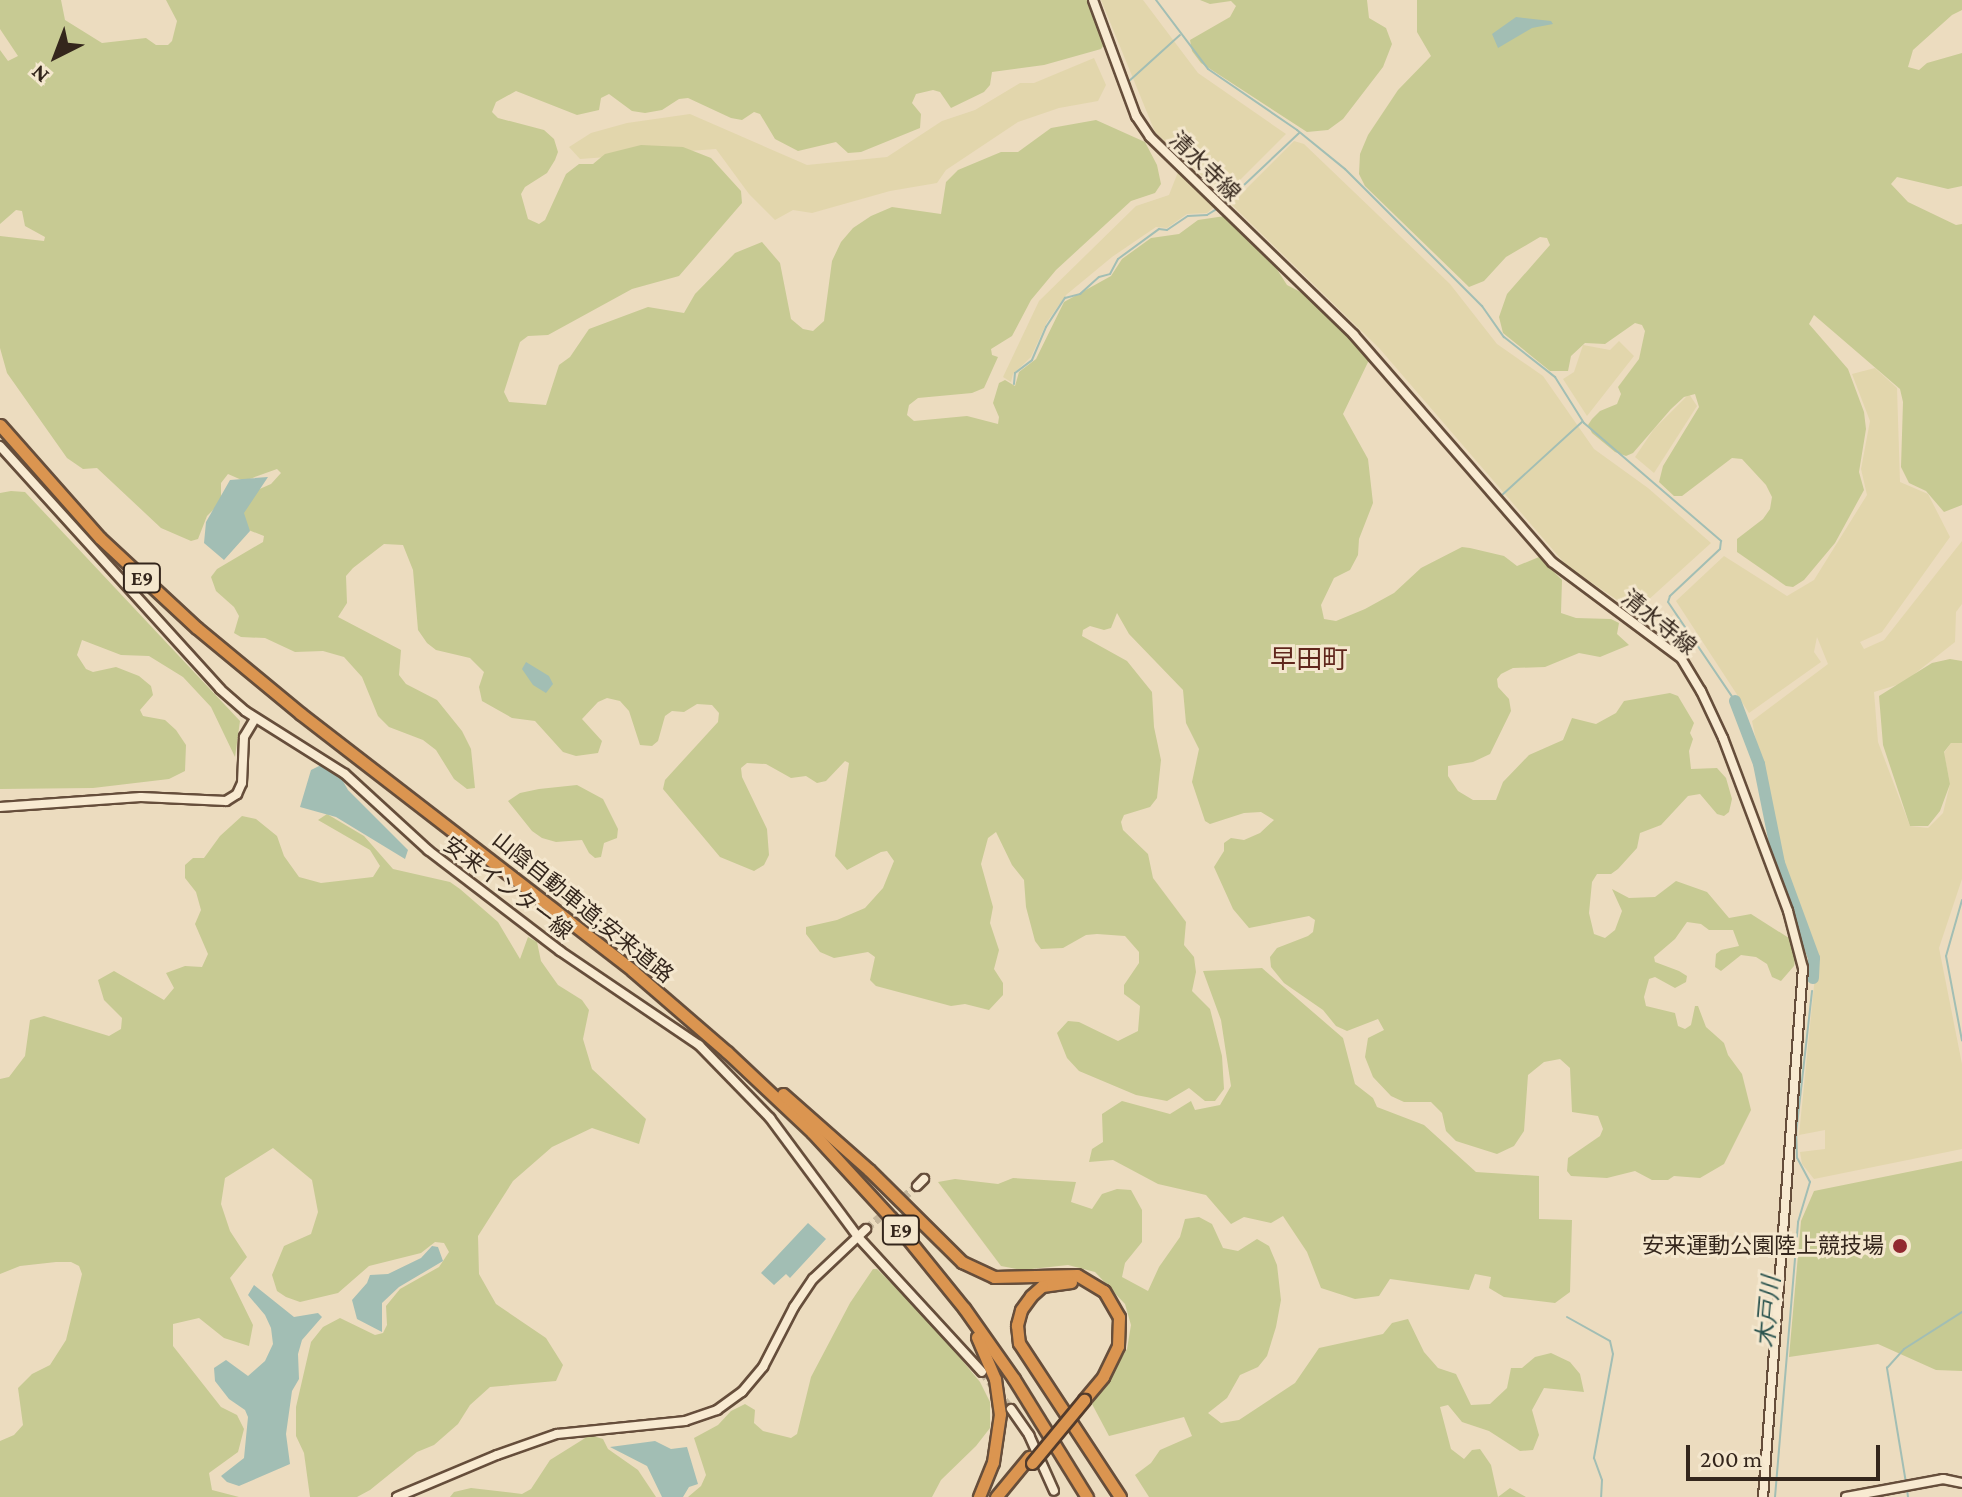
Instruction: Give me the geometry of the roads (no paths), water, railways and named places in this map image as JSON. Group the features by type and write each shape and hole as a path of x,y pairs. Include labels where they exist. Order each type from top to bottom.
{"highway":[{"name":"山陰自動車道;安来道路","path":"0,425 63,499 149,585 301,714 531,889 684,1013 843,1165 964,1308 1089,1497"},
{"path":"684,1013 820,1126 962,1262 994,1277 1077,1275 1104,1291 1119,1317 1118,1346 1103,1377 1031,1460 1004,1497"},
{"path":"1083,1397 1113,1342 1114,1324 1108,1306 1098,1293 1081,1283 1062,1281 1042,1286 1021,1310 1019,1343 1120,1497"},
{"path":"964,1308 968,1324 992,1370 1000,1414 993,1462 979,1497"},
{"path":"996,1497 1031,1460"}],"main road":[{"name":"清水寺線","path":"1093,0 1136,116 1150,137 1354,335 1552,562 1681,658 1698,685 1723,738 1788,911 1803,968 1763,1497"},
{"name":"安来インター線","path":"0,446 220,689 255,719 345,774 408,835 466,880 560,951 699,1045 778,1128 858,1237 982,1372"},
{"path":"0,807 141,797 226,801 237,794 242,783 244,737 255,719"},
{"path":"397,1497 497,1455 557,1434 685,1421 717,1410 750,1384 801,1295 866,1229"},
{"path":"1011,1409 1029,1435 1054,1491"},
{"path":"1846,1497 1943,1479 1962,1483"}],"water":[{"path":"1516,17 1551,21 1553,24 1532,28 1498,48 1492,34"},
{"path":"268,477 244,513 250,531 224,560 204,543 206,522 230,480"},
{"path":"526,662 549,676 553,684 546,693 533,685 522,669"},
{"path":"323,764 340,776 348,790 408,850 405,859 336,817 300,807 311,770"},
{"path":"808,1223 826,1239 790,1278 786,1274 774,1285 761,1273"},
{"path":"432,1246 438,1247 443,1261 399,1287 382,1303 382,1332 357,1319 352,1300 370,1275 388,1274 421,1258"},
{"path":"254,1285 294,1317 318,1313 322,1317 302,1340 298,1354 299,1379 292,1391 286,1434 290,1464 239,1486 221,1476 244,1458 248,1417 245,1410 229,1399 215,1381 214,1368 226,1360 248,1376 265,1361 273,1344 271,1328 265,1315 248,1295"},
{"path":"655,1441 671,1449 687,1447 698,1484 689,1487 683,1497 662,1497 647,1466 610,1447"}],"waterway":[{"path":"1156,0 1208,69 1297,130 1345,169 1482,306 1504,337 1555,377 1584,423 1721,541 1720,549 1670,596 1668,602 1735,701"},
{"path":"1128,82 1180,35"},
{"path":"1225,203 1299,133"},
{"path":"1181,161 1366,341 1399,381"},
{"path":"1014,384 1015,373 1032,360 1046,327 1065,298 1080,294 1099,277 1110,274 1118,259 1159,229 1167,230 1188,216 1207,215 1220,207"},
{"path":"1501,496 1582,422"},
{"name":"木戸川","path":"1735,701 1759,764 1779,863 1814,958 1813,978"},
{"path":"1962,900 1946,956 1962,1041"},
{"name":"木戸川","path":"1775,1497 1798,1222 1810,1182 1797,1158 1796,1134 1812,991"},
{"path":"1906,1483 1887,1368 1904,1349 1962,1312"},
{"path":"1567,1317 1610,1341 1613,1354 1594,1458 1602,1480 1601,1497"},
{"path":"1907,1489 1908,1497"}],"tunnel":[{"path":"866,1229 917,1186"},
{"path":"982,1372 1011,1409"}],"place":[{"name":"安来運動公園陸上競技場","path":"1900,1246"}],"district":[{"name":"早田町","path":"1309,660"}]}
